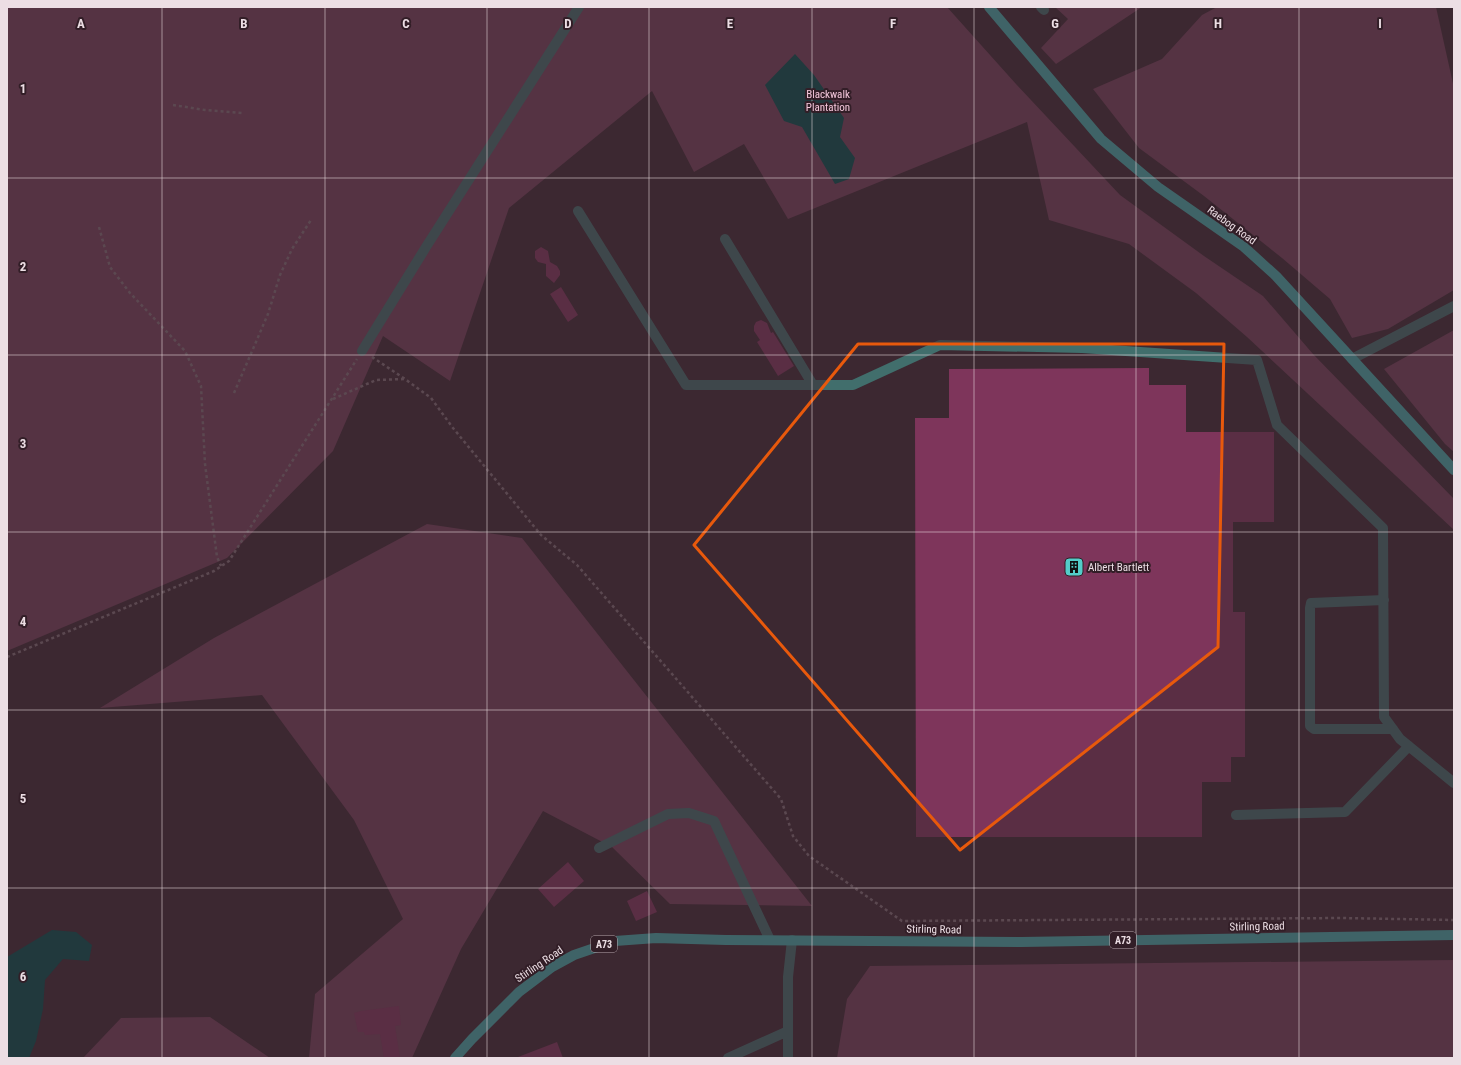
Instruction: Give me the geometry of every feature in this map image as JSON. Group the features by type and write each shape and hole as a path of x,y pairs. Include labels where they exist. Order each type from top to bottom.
{"main road":[{"name":"Raebog Road","path":"989,7 1101,139 1158,187 1244,247 1276,276 1454,470"},
{"name":"Stirling Road","path":"456,1058 472,1039 519,992 552,967 574,954 615,941 656,938 726,940 1021,942 1454,935"}],"street":[{"path":"362,350 578,7"},
{"path":"578,211 686,385 853,385 940,345 1082,348 1257,360 1277,425 1383,528 1384,717 1400,739 1454,782"},
{"path":"725,239 813,385"},
{"path":"1352,359 1454,306"},
{"path":"1384,600 1311,603 1310,726 1314,730 1393,729"},
{"path":"1236,814 1345,812 1409,746"},
{"path":"599,848 668,814 689,813 714,821 770,940"},
{"path":"788,1058 788,976 792,940"},
{"path":"728,1058 788,1031"}],"path":[{"path":"173,105 205,110 242,113"},
{"path":"234,393 268,314 280,275 292,249 311,220"},
{"path":"99,227 110,267 130,293 185,351 201,386 206,464 217,557 221,566"},
{"path":"7,657 214,571 229,561 362,350 406,379 431,398 453,428 541,535 577,565 781,799 793,836 809,856 902,921 1342,918 1454,920"},
{"path":"332,399 376,380 406,379"}],"highlighted area":[{"path":"858,344 1224,344 1218,647 960,850 694,545"}],"green space":[{"name":"Blackwalk Plantation","path":"7,7 947,7 1016,84 1120,195 1204,256 1263,296 1313,354 1454,499 1454,530 1247,337 1196,293 1129,244 1049,220 1027,122 788,219 744,144 694,172 652,91 509,208 450,381 383,336 333,451 227,558 7,651"},
{"path":"1055,7 1142,7 1056,64 1041,48 1068,19"},
{"path":"1217,7 1436,7 1454,88 1454,290 1388,329 1352,338 1330,299 1282,258 1204,196 1139,148 1093,89 1162,59 1202,15"},
{"path":"1454,330 1454,452 1445,444 1384,369"},
{"path":"427,524 522,538 812,906 670,904 612,847 543,811 461,949 412,1058 309,1058 315,994 403,919 354,820 262,695 100,708 214,638"},
{"path":"1454,960 1454,1058 837,1058 847,999 870,966"},
{"path":"210,1017 270,1058 83,1058 121,1018"}],"shaded area":[{"path":"795,54 814,75 844,118 840,137 855,158 849,179 835,184 802,127 784,121 765,85"},
{"path":"52,930 76,932 92,945 89,961 63,959 45,980 43,1009 36,1041 29,1058 7,1058 7,957"}],"building":[{"path":"541,247 548,251 550,262 557,266 560,271 560,275 554,283 546,276 546,264 538,262 535,258 535,251"},
{"path":"561,287 578,315 568,322 550,294"},
{"path":"761,320 767,323 771,333 773,332 794,366 778,376 757,342 760,340 754,331 754,326 756,322"},
{"name":"Albert Bartlett","path":"1149,368 1149,385 1186,385 1186,432 1274,432 1274,522 1233,522 1233,612 1245,612 1245,757 1231,757 1231,782 1202,782 1202,837 916,837 915,418 949,418 949,369"},
{"path":"568,862 584,881 554,907 538,889"},
{"path":"647,891 657,912 636,921 627,901"},
{"path":"399,1006 401,1025 395,1026 400,1058 384,1058 380,1034 365,1035 364,1032 358,1032 354,1013"},
{"path":"557,1042 563,1058 518,1058 518,1057"}],"place":[{"name":"Albert Bartlett","path":"1074,567"}]}
